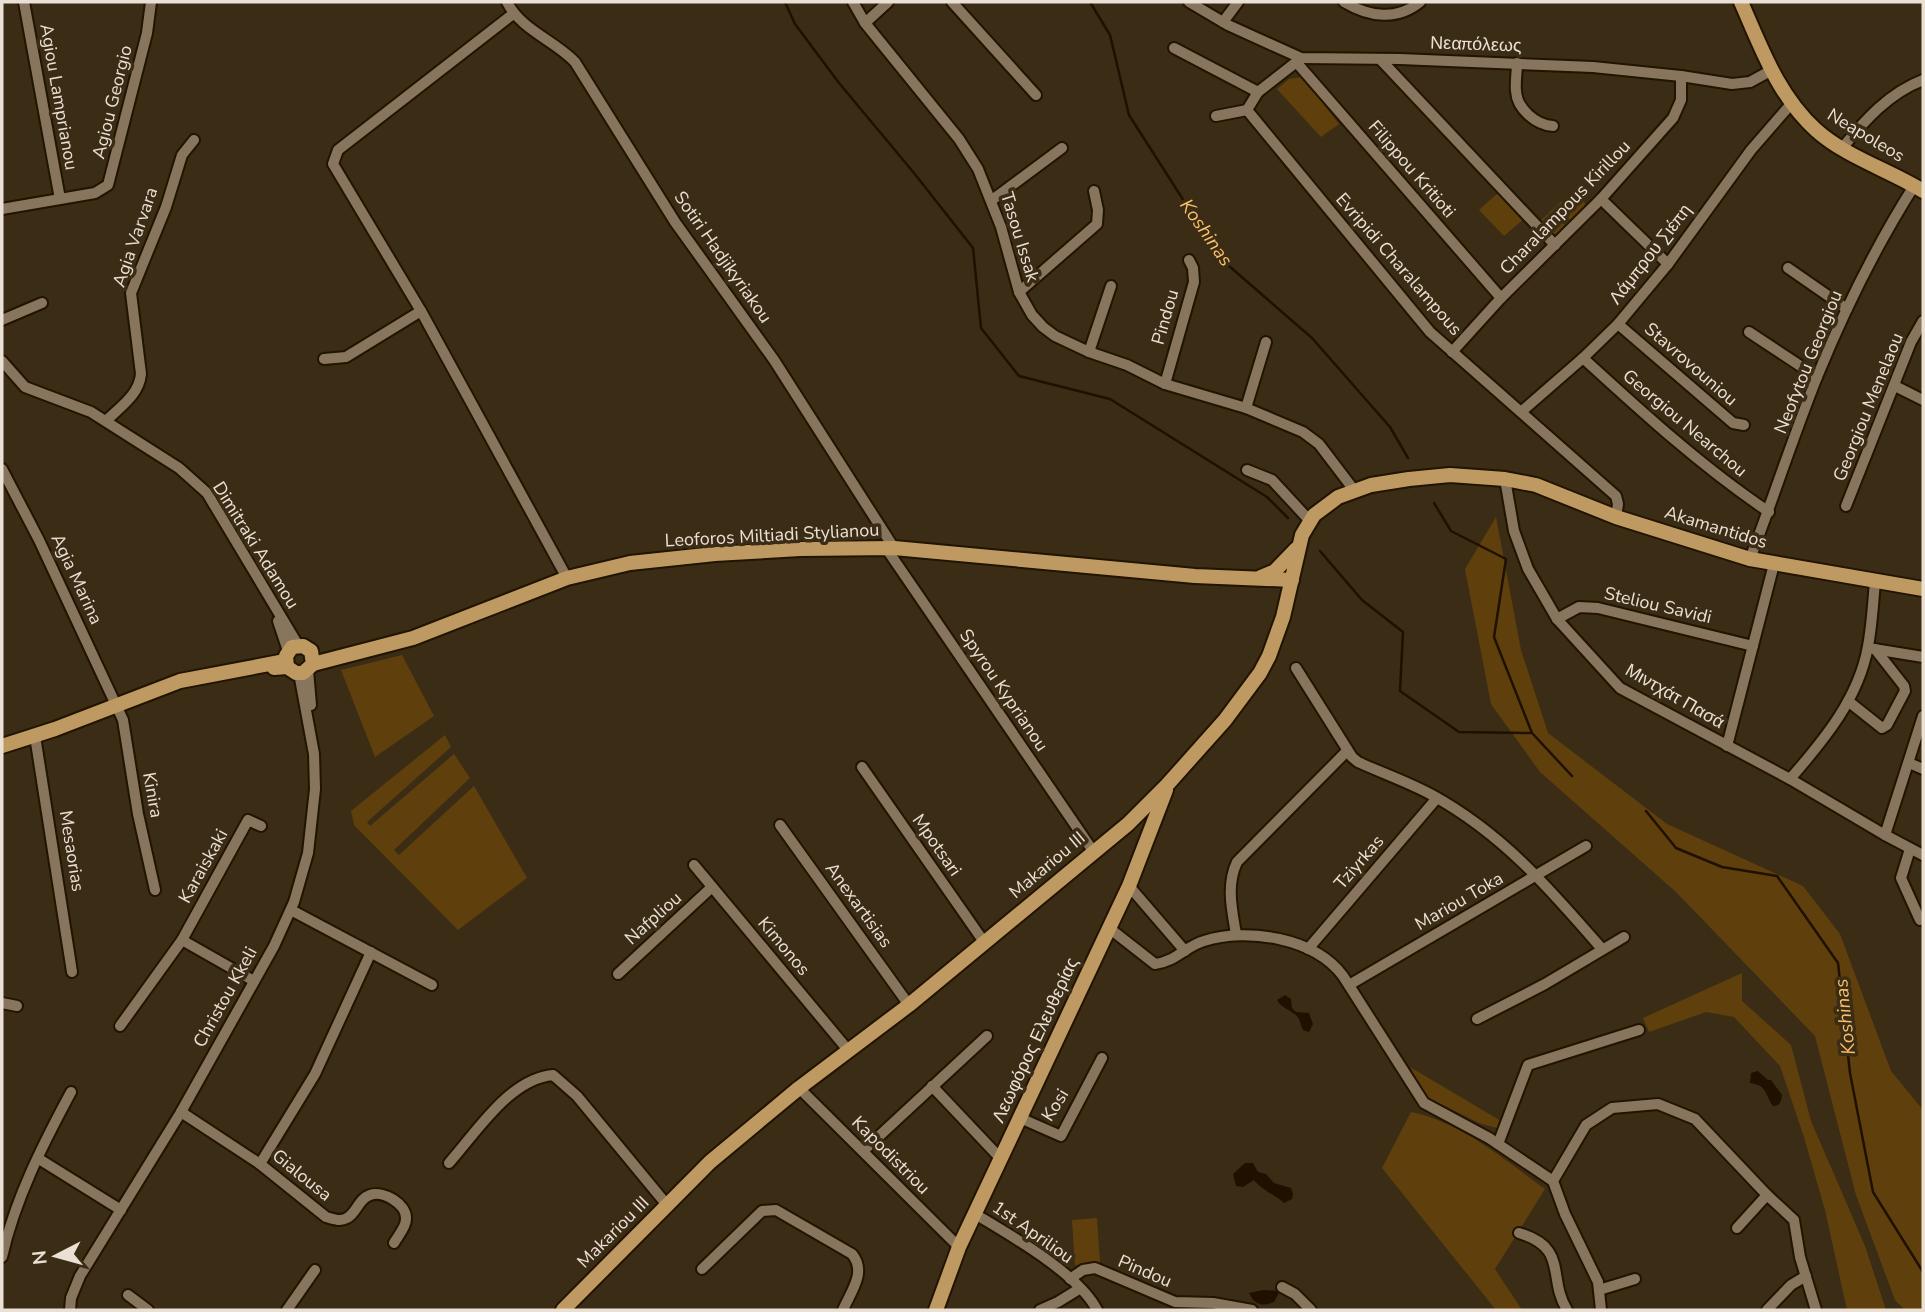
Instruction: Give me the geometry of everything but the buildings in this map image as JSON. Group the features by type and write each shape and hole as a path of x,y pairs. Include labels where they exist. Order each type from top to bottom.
{"main road":[{"name":"Neapoleos","path":"1741,2 1791,104 1818,132 1919,188"},
{"name":"Makariou III","path":"563,1310 710,1162 799,1088 909,1005 1128,824 1167,785 1250,689 1269,656 1284,612 1298,545 1310,521 1329,502 1354,490 1381,482 1450,475 1505,479"},
{"name":"Akamantidos","path":"1505,479 1536,485 1616,517 1750,559 1923,589"},
{"path":"1256,579 1275,571 1298,545"},
{"name":"Leoforos Miltiadi Stylianou","path":"117,705 180,681 365,650 413,638 567,578 630,563 702,555 800,549 890,548 1149,572 1292,580"},
{"path":"1256,579 1279,591 1284,612"},
{"path":"2,746 117,705"},
{"name":"Λεωφόρος Ελευθερίας","path":"936,1310 959,1247 1129,886 1167,785"},
{"path":"1128,824 1135,828 1144,847"}],"street":[{"name":"Agiou Lamprianou","path":"24,2 60,198"},
{"name":"Agiou Georgio","path":"2,209 105,188 111,178 147,33 151,2"},
{"name":"Sotiri Hadjikyriakou","path":"507,2 513,13 575,62 676,222 774,360 890,548"},
{"name":"Tasou Issak","path":"853,2 865,23 959,139 978,169 1002,227 1019,292 1043,327 1055,336 1089,352 1127,365 1165,384 1246,408 1294,427 1313,438 1354,490"},
{"path":"865,23 888,2"},
{"path":"952,2 1036,95"},
{"name":"Νεαπόλεως","path":"1189,2 1299,61 1380,59 1593,67 1732,84 1749,82 1772,70"},
{"path":"1223,22 1238,2"},
{"path":"1344,2 1387,16 1405,13 1420,2"},
{"path":"513,13 338,150 334,169 421,311 567,578"},
{"path":"1174,48 1258,92"},
{"path":"1380,59 1555,245"},
{"path":"1216,116 1247,110 1258,92 1299,61"},
{"name":"Filippou Kritioti","path":"1299,61 1502,298"},
{"path":"1517,63 1516,94 1527,115 1543,125 1553,126"},
{"name":"Charalampous Kirillou","path":"1452,352 1601,199 1673,118 1681,100 1681,76"},
{"path":"1843,147 1870,115 1910,85 1923,80"},
{"name":"Λάμπρου Σιέπη","path":"1521,412 1618,324 1668,264 1751,150 1791,104"},
{"name":"Evripidi Charalampous","path":"1247,110 1430,332 1616,496 1616,517"},
{"name":"Agia Varvara","path":"106,421 141,383 131,293 166,207 182,155 194,140"},
{"path":"992,200 1062,148"},
{"name":"Neofytou Georgiou","path":"1750,559 1817,377 1847,309 1889,225 1919,188"},
{"path":"1019,292 1097,224 1098,210 1094,191"},
{"path":"1601,199 1668,264"},
{"name":"Pindou","path":"1165,384 1194,282 1189,260"},
{"path":"1788,268 1847,309"},
{"path":"1089,352 1111,286"},
{"path":"2,320 42,303"},
{"path":"324,359 346,357 421,311"},
{"name":"Georgiou Menelaou","path":"1846,506 1923,321"},
{"name":"Stavrovouniou","path":"1618,324 1733,423 1744,425"},
{"path":"1749,332 1817,377"},
{"path":"1246,408 1266,342"},
{"name":"Georgiou Nearchou","path":"1583,358 1712,471 1769,512"},
{"name":"Dimitraki Adamou","path":"2,361 25,387 91,412 179,468 207,493 272,602 300,659"},
{"path":"1895,386 1923,400"},
{"name":"Agia Marina","path":"2,469 117,705"},
{"path":"1247,470 1272,480 1310,521"},
{"name":"Μιντχάτ Πασά","path":"1505,479 1514,531 1528,569 1557,619 1619,688 1790,779 1923,855"},
{"name":"Spyrou Kyprianou","path":"890,548 1093,851"},
{"path":"1727,746 1774,564"},
{"path":"1790,779 1827,736 1848,701 1871,648 1875,582"},
{"name":"Steliou Savidi","path":"1557,619 1579,607 1598,608 1753,646"},
{"path":"1871,648 1923,657"},
{"path":"1848,701 1882,728 1904,694 1904,686 1871,648"},
{"name":"Christou Kkeli","path":"70,1310 80,1276 181,1112 290,910 310,841 315,789 314,754 300,659"},
{"path":"1296,668 1347,751 1358,762 1437,798 1515,854 1602,949"},
{"name":"Kinira","path":"117,705 123,720 138,814 155,890"},
{"path":"1885,835 1923,716"},
{"name":"Mesaorias","path":"35,736 72,972"},
{"path":"1236,934 1231,878 1237,862 1347,751"},
{"path":"1909,762 1923,769"},
{"name":"Mpotsari","path":"862,767 984,942"},
{"name":"Tziyrkas","path":"1308,949 1437,798"},
{"name":"Karaiskaki","path":"120,1026 182,940 248,820 261,826"},
{"name":"Anexartisias","path":"780,825 909,1005"},
{"name":"Mariou Toka","path":"1349,985 1586,846"},
{"path":"1910,849 1901,878 1920,920"},
{"name":"Kimonos","path":"694,865 848,1050"},
{"path":"1129,886 1185,951"},
{"name":"Nafpliou","path":"618,974 712,887"},
{"path":"290,910 432,985"},
{"path":"1109,928 1155,964 1166,963 1200,942 1236,934 1258,934 1308,949 1334,963 1424,1103 1498,1144 1553,1181 1565,1214 1598,1282 1601,1310"},
{"path":"1477,1019 1545,984 1623,937"},
{"path":"182,940 254,981"},
{"path":"260,1164 315,1074 371,953"},
{"path":"2,1003 17,1006"},
{"path":"1498,1144 1528,1065 1639,1030"},
{"path":"863,1151 987,1036"},
{"name":"Kosi","path":"1020,1118 1060,1136 1102,1058"},
{"path":"449,1163 477,1132 491,1110 534,1079 552,1075 577,1096 667,1205"},
{"path":"932,1086 1001,1160"},
{"name":"Kapodistriou","path":"799,1088 959,1247"},
{"path":"2,1257 9,1223 71,1092"},
{"path":"1553,1181 1586,1125 1612,1108 1658,1104 1695,1119 1794,1220 1800,1257 1816,1310"},
{"name":"Gialousa","path":"181,1112 260,1164 326,1217 344,1220 362,1199 372,1194 393,1200 404,1209 406,1219 394,1243"},
{"path":"38,1159 121,1210"},
{"path":"1737,1228 1767,1195"},
{"path":"702,1269 762,1211 771,1208 852,1254 858,1262 860,1273 843,1310"},
{"name":"1st Apriliou","path":"975,1214 1030,1247 1070,1279 1097,1310"},
{"path":"1519,1233 1531,1237 1550,1250 1567,1310"},
{"name":"Pindou","path":"1070,1279 1083,1270 1095,1268 1175,1302 1192,1306 1252,1310"},
{"path":"287,1310 315,1270"},
{"path":"1767,1310 1791,1285 1806,1276"},
{"path":"1599,1290 1635,1279"},
{"path":"1282,1287 1295,1294 1311,1310"},
{"path":"1040,1310 1058,1303 1079,1289"},
{"path":"128,1295 148,1310"}],"shaded area":[{"path":"1302,77 1339,124 1321,137 1277,89 1289,79"},
{"path":"1574,190 1587,206 1555,238 1539,222"},
{"path":"1500,191 1525,218 1504,236 1479,210"},
{"path":"1496,517 1521,650 1548,733 1667,824 1803,886 1840,934 1891,1071 1923,1110 1923,1310 1905,1310 1895,1300 1856,1195 1815,1036 1676,892 1540,772 1491,704 1465,569"},
{"path":"402,655 434,716 375,757 341,670"},
{"path":"445,735 451,747 367,822 370,826 454,754 470,778 394,850 399,855 474,786 527,878 458,930 354,825 351,811"},
{"path":"1742,973 1742,1001 1791,1045 1811,1121 1865,1246 1886,1310 1847,1310 1825,1210 1780,1066 1734,1017 1706,1012 1649,1032 1643,1018"},
{"path":"1285,995 1291,999 1292,1008 1296,1012 1309,1013 1313,1024 1309,1032 1303,1030 1297,1016 1277,1000"},
{"path":"1410,1067 1501,1121 1497,1128 1479,1123 1427,1097"},
{"path":"1758,1071 1771,1080 1782,1095 1781,1102 1777,1105 1773,1106 1763,1088 1750,1083 1751,1073"},
{"path":"1411,1112 1465,1133 1545,1189 1495,1269 1522,1310 1496,1310 1382,1168"},
{"path":"1245,1163 1253,1163 1258,1172 1266,1174 1274,1183 1291,1188 1292,1199 1284,1203 1254,1180 1243,1187 1236,1186 1233,1174"},
{"path":"1097,1218 1100,1263 1075,1265 1072,1220"},
{"path":"1280,1291 1274,1302 1262,1305 1249,1293"}],"waterway":[{"path":"785,2 795,24 839,83 973,248 981,328 1019,376 1110,399 1267,497 1288,518"},
{"name":"Koshinas","path":"1090,2 1110,35 1129,115 1221,259 1312,338 1390,427 1408,458"},
{"name":"Koshinas","path":"1434,503 1451,531 1506,559 1494,637 1532,733 1572,776"},
{"path":"1320,551 1362,600 1403,632 1400,691 1459,732 1530,733"},
{"name":"Koshinas","path":"1646,811 1676,848 1722,867 1777,876 1838,963 1850,1073 1873,1192 1923,1272"}]}
